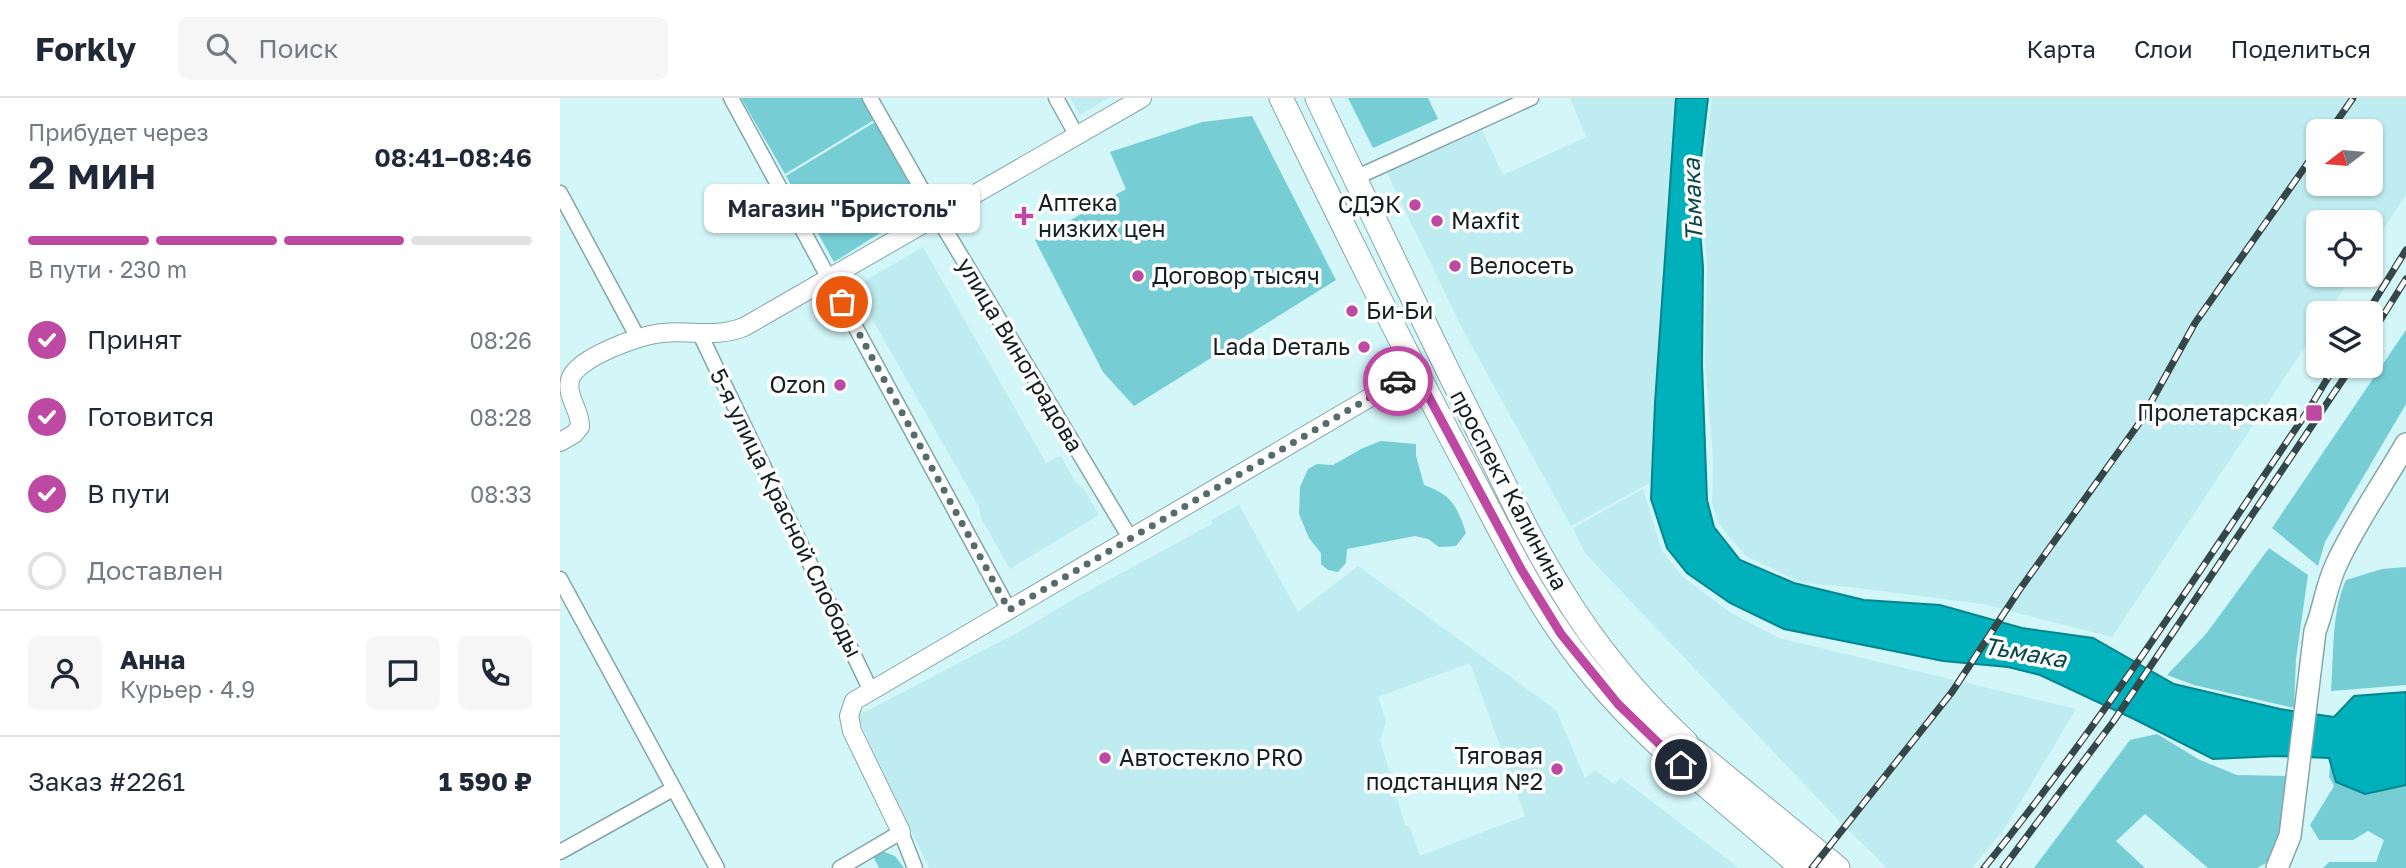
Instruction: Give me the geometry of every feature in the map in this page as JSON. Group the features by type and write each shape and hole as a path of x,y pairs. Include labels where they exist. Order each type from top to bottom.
{"main road":[{"name":"проспект Калинина","path":"1281,98 1415,371 1525,576 1561,634 1623,710 1838,868"},
{"name":"проспект Калинина","path":"1317,98 1449,374 1539,553 1566,598 1623,677 1688,758 1802,868"},
{"path":"1317,173 1336,179 1355,178"},
{"path":"1415,371 1432,366 1449,374"},
{"path":"2277,868 2290,836 2315,631 2329,580 2406,444"}],"street":[{"path":"731,98 1009,610"},
{"name":"улица Виноградова","path":"870,98 937,216 1130,538"},
{"path":"1056,98 1077,136"},
{"path":"560,442 580,427 569,389 574,371 584,362 638,338 664,332 723,334 744,327 1142,98"},
{"path":"1355,178 1531,98"},
{"path":"560,193 638,338"},
{"name":"5-я улица Красной Слободы","path":"700,334 871,691"},
{"path":"915,868 901,832 852,731 849,721 854,701 1415,371"},
{"path":"560,579 717,868"},
{"path":"560,852 673,789"},
{"path":"840,868 901,832"}],"shaded area":[{"path":"741,98 862,98 874,120 785,174"},
{"path":"1070,98 1108,98 1080,115"},
{"path":"1348,98 1428,98 1438,119 1373,148"},
{"path":"1570,98 1677,98 1665,241 1657,479 1571,526 1462,328 1386,171 1482,130 1503,175 1586,137"},
{"path":"1712,98 2406,98 2406,195 2383,229 2383,210 2306,210 2306,287 2345,287 2335,301 2306,301 2306,346 2112,637 1982,604 1802,583 1746,556 1718,523 1712,502 1713,458 1705,362 1707,264 1701,194"},
{"path":"1252,116 1336,280 1134,406 1103,372 1035,240 1126,189 1110,152 1202,122"},
{"path":"875,122 921,204 915,211 834,262 786,176"},
{"path":"923,247 1046,463 1061,456 1099,515 1010,569 981,518 979,507 854,287"},
{"path":"2406,330 2406,404 2325,542 2318,566 2272,528 2374,378 2383,378 2383,364"},
{"path":"1381,441 1416,444 1416,456 1424,485 1447,497 1460,516 1466,533 1456,546 1439,547 1428,539 1415,536 1347,549 1346,563 1338,572 1328,570 1321,564 1321,553 1309,538 1299,514 1300,487 1308,469 1317,464 1333,465"},
{"path":"1643,489 1662,551 1683,577 1731,613 1779,638 2076,709 2005,828 1972,868 1887,868 1585,553 1573,528"},
{"path":"1239,505 1298,612 1358,566 1556,710 1585,778 1595,770 1614,784 1621,778 1739,868 929,868 857,716 1024,629 1212,524 1211,520","holes":["1470,663 1525,816 1420,856 1410,828 1405,825 1380,740 1386,722 1378,697"]},
{"path":"2269,548 2308,575 2296,659 2294,708 2194,685 2167,675 2206,634"},
{"path":"2406,567 2406,685 2331,691 2335,620 2346,580 2382,569"},
{"path":"2157,734 2200,760 2237,775 2289,776 2277,857 2257,868 2208,868 2145,814 2116,841 2145,868 2034,868 2130,740"},
{"path":"2406,759 2406,868 2323,868 2329,862 2376,862 2384,840 2368,831 2353,840 2319,840 2310,825 2334,786 2329,777 2330,765"},
{"path":"882,851 895,856 904,868 879,868 873,856"}],"water":[{"name":"Тьмака","path":"1676,98 1708,98 1697,193 1703,267 1702,365 1707,500 1714,527 1740,560 1794,583 1864,600 1940,605 2022,628 2093,638 2174,684 2280,709 2334,717 2354,696 2406,692 2406,785 2365,794 2336,782 2329,758 2277,756 2213,759 2040,675 2008,667 1943,661 1784,629 1730,603 1687,573 1667,548 1651,499"}],"railway":[{"path":"2338,119 2353,98"},
{"path":"1812,868 1952,692 2020,589 2140,422 2195,323 2306,165"},
{"path":"2374,301 2406,250"},
{"path":"2383,316 2406,279"},
{"path":"1984,868 2111,700 2328,378"},
{"path":"2003,868 2113,722 2344,378"}],"way so far":[{"path":"842,302 1009,610 1398,381"}],"place":[{"name":"СДЭК","path":"1415,205"},
{"name":"Аптека низких цен","path":"1024,216"},
{"name":"Maxfit","path":"1437,221"},
{"name":"Велосеть","path":"1455,266"},
{"name":"Договор тысяч","path":"1138,276"},
{"name":"Магазин \"Бристоль\"","path":"842,302"},
{"name":"Би-Би","path":"1352,311"},
{"name":"Lada Dеталь","path":"1364,347"},
{"name":"Ozon","path":"840,385"},
{"name":"Пролетарская","path":"2314,413"},
{"name":"Автостекло PRO","path":"1105,758"},
{"name":"Тяговая подстанция №2","path":"1557,769"}],"route":[{"path":"1398,381 1415,371 1521,569 1561,634 1618,704 1649,737 1681,765"}]}
